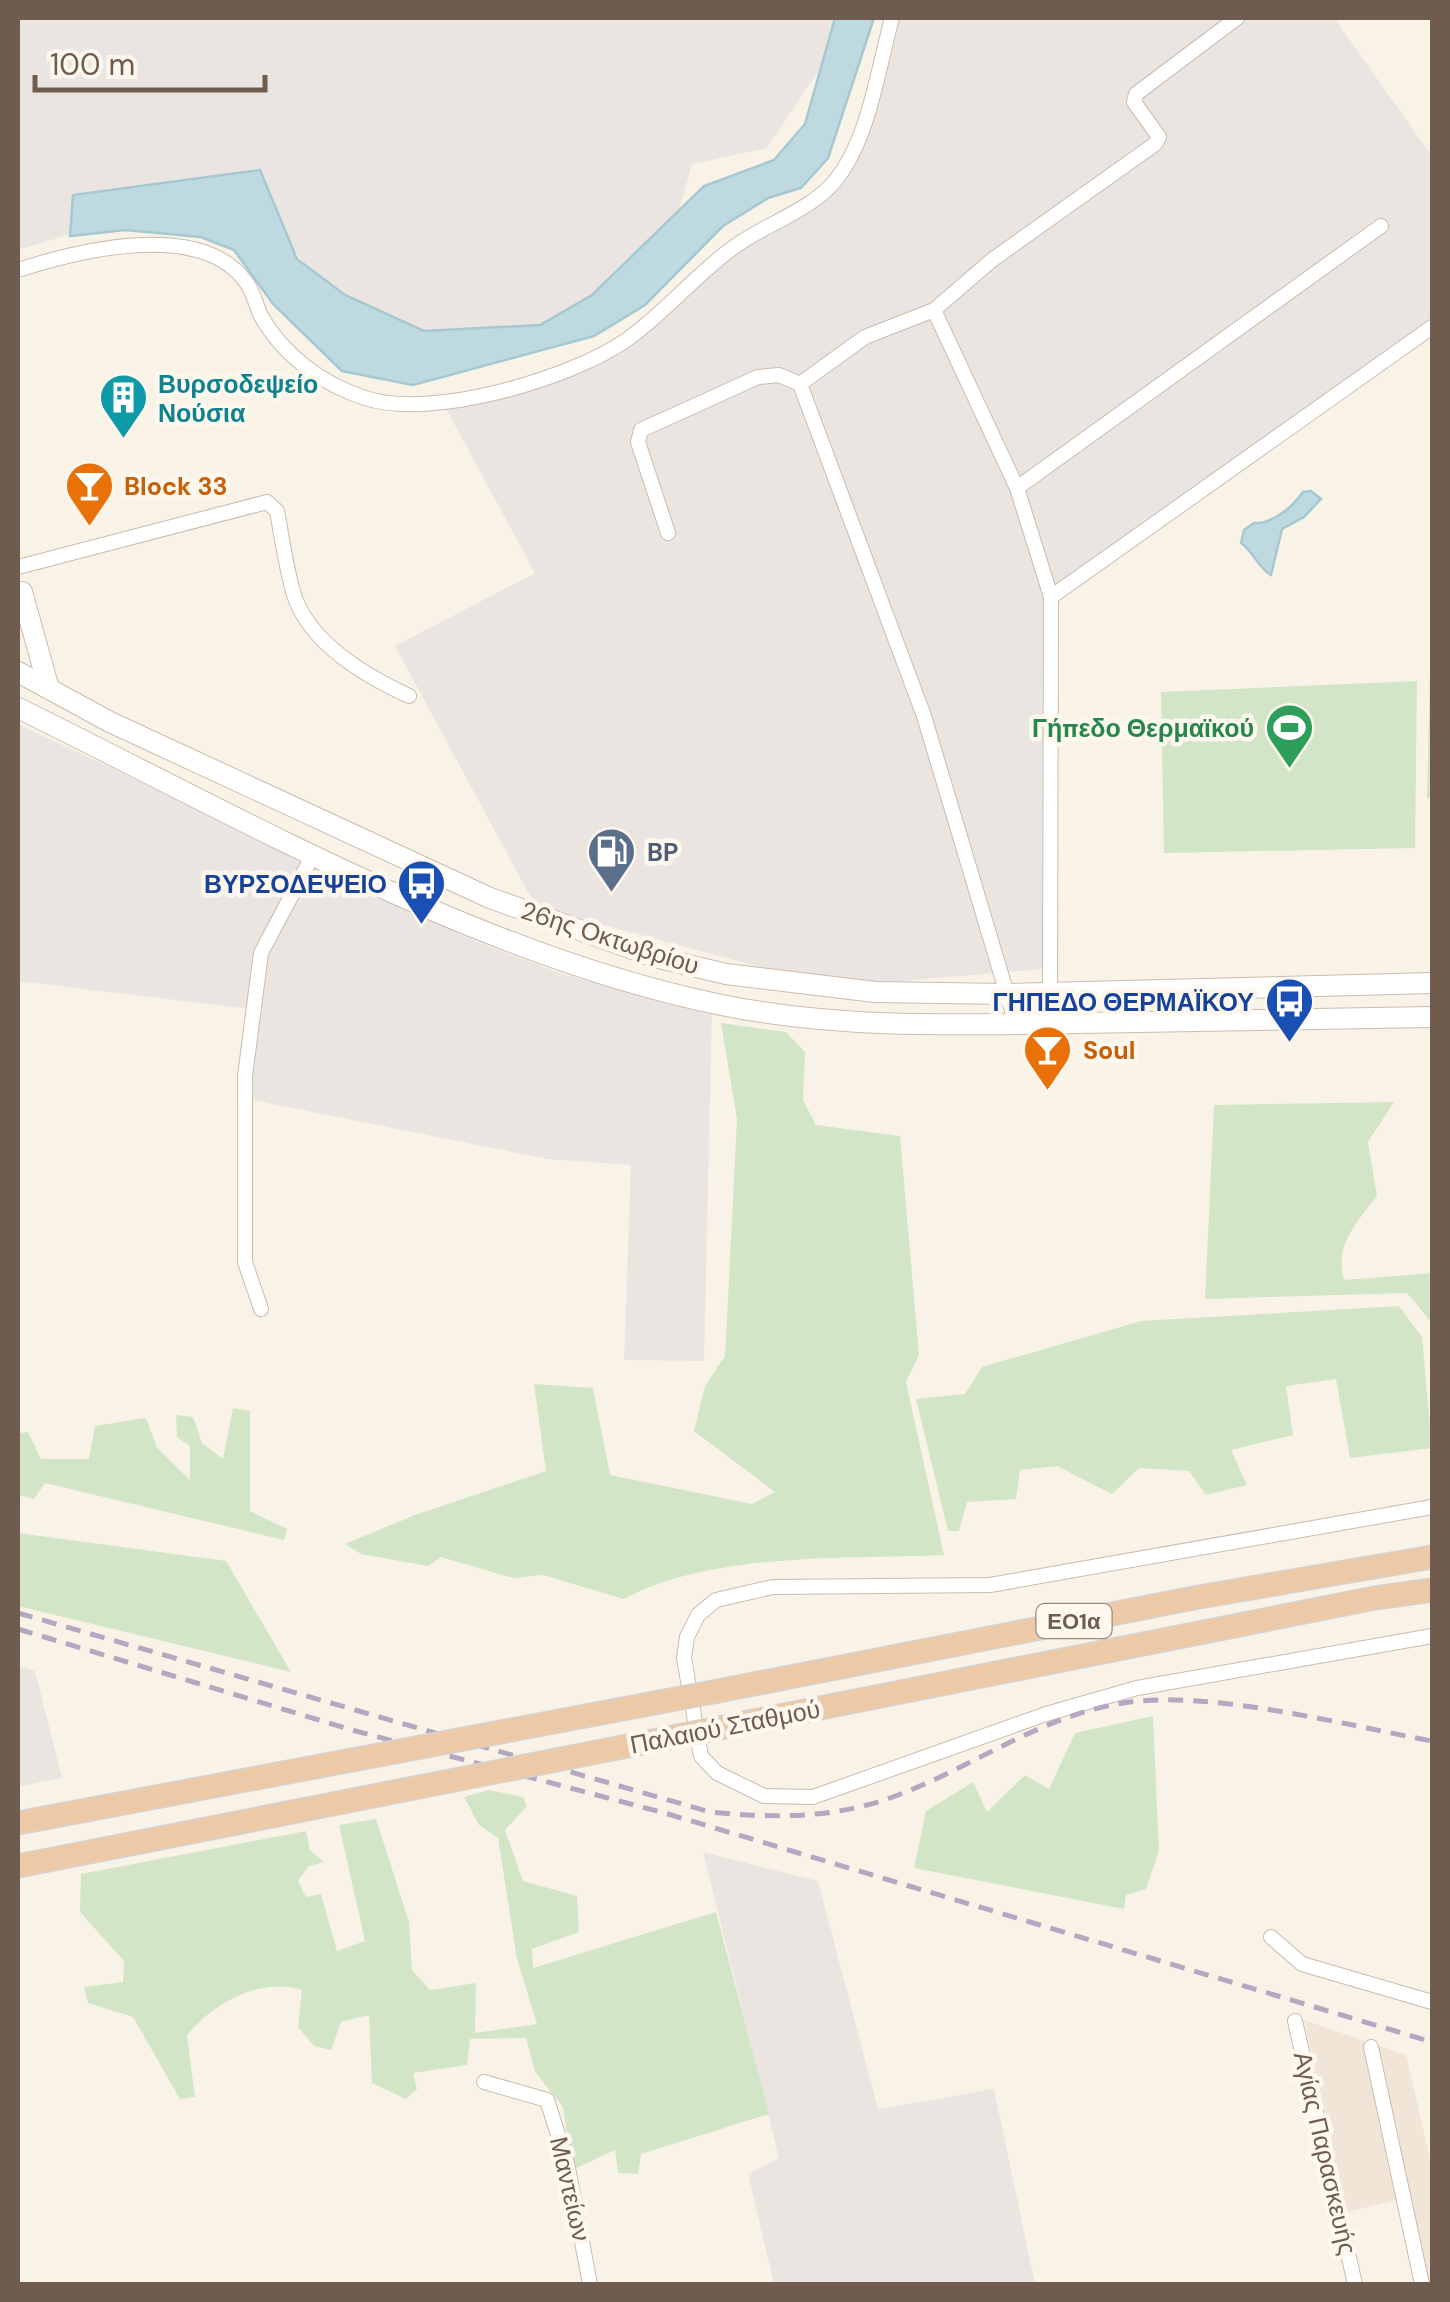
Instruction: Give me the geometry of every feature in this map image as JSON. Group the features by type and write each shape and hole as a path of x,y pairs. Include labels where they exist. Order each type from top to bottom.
{"highway":[{"name":"Παλαιού Σταθμού","path":"18,1823 1199,1597 1432,1557"},
{"name":"Παλαιού Σταθμού","path":"18,1866 1432,1590"}],"main road":[{"path":"20,597 49,689"},
{"name":"26ης Οκτωβρίου","path":"18,672 490,898 655,957 799,986 1006,994 1432,983"},
{"name":"26ης Οκτωβρίου","path":"18,708 314,853 566,963 669,993 792,1017 1016,1024 1432,1017"}],"street":[{"path":"18,270 89,248 163,246 205,251 246,281 281,349 362,398 409,405 530,382 583,364 624,342 670,307 731,249 834,182 861,127 892,18"},
{"path":"800,384 864,337 934,310 992,260 1155,144 1159,137 1134,102 1136,94 1237,18"},
{"path":"1017,488 1381,226"},
{"path":"934,310 1017,488 1050,598 1050,991"},
{"path":"1050,598 1432,327"},
{"path":"668,533 638,442 641,430 758,377 779,375 800,384 924,716 1016,1024"},
{"path":"20,597 25,565 271,503 295,599 354,666 409,696"},
{"path":"261,1309 245,1262 245,1076 260,953 314,853"},
{"path":"1432,1507 990,1585 773,1587 716,1600 687,1636 684,1658 701,1756 718,1773 744,1788 786,1799 813,1797 1046,1714 1136,1688 1432,1636"},
{"path":"1270,1938 1302,1964 1432,2002"},
{"name":"Αγίας Παρασκευής","path":"1296,2022 1355,2284"},
{"path":"1371,2047 1422,2284"},
{"name":"Μαντείων","path":"484,2082 547,2100 567,2164 590,2284"}],"shaded area":[{"path":"18,18 837,18 827,58 767,148 692,164 669,247 605,299 521,340 406,353 325,291 264,210 81,231 18,250"},
{"path":"890,18 1334,18 1432,156 1432,327 1051,597 1043,969 878,983 764,968 536,907 395,646 535,573 444,405 571,373 819,193 856,145"},
{"path":"18,724 480,943 562,974 712,1013 704,1361 624,1360 631,1165 547,1159 247,1099 258,1010 18,981"},
{"path":"18,1666 35,1671 62,1778 18,1787"},
{"path":"703,1852 818,1881 878,2109 994,2089 1035,2284 774,2284 748,2174 779,2158"},
{"path":"1304,2020 1406,2055 1432,2167 1432,2284 1423,2284 1405,2198 1347,2212"}],"green space":[{"path":"1432,579 1432,798 1427,798"},
{"name":"Γήπεδο Θερμαϊκού","path":"1417,681 1415,848 1164,853 1161,692"},
{"path":"721,1023 786,1032 805,1052 803,1100 816,1125 900,1136 919,1355 906,1382 944,1555 738,1565 659,1584 624,1599 543,1575 513,1578 441,1557 428,1566 361,1554 345,1544 415,1515 546,1471 534,1384 593,1388 610,1475 752,1504 775,1492 694,1431 705,1386 725,1356 737,1119"},
{"path":"1394,1102 1368,1142 1377,1196 1345,1245 1344,1280 1432,1273 1432,1323 1407,1293 1205,1299 1214,1105"},
{"path":"1399,1306 1422,1337 1432,1448 1350,1458 1336,1379 1286,1386 1293,1435 1231,1450 1247,1485 1206,1495 1189,1471 1139,1468 1112,1494 1057,1466 1020,1470 1016,1499 967,1502 959,1531 948,1531 916,1399 965,1394 982,1367 1141,1321"},
{"path":"233,1408 250,1411 250,1511 287,1529 284,1540 45,1483 34,1499 18,1495 18,1433 28,1432 41,1459 89,1459 95,1426 146,1418 157,1448 190,1480 190,1446 177,1437 176,1415 193,1417 202,1443 223,1459"},
{"path":"18,1533 226,1561 291,1672 18,1606"},
{"path":"1153,1716 1159,1851 1146,1889 1126,1895 1124,1909 914,1868 926,1811 973,1782 987,1812 1025,1775 1049,1789 1075,1733"},
{"path":"489,1790 523,1797 527,1806 505,1830 523,1881 577,1896 579,1932 532,1949 533,1968 716,1912 769,2114 641,2154 638,2174 618,2173 615,2150 572,2170 563,2107 535,2072 526,2038 470,2039 467,2065 413,2073 417,2089 406,2099 372,2083 369,2015 341,2022 331,2050 314,2046 298,2027 302,1990 270,1987 224,2003 187,2035 195,2097 180,2099 133,2017 88,2003 84,1987 123,1982 124,1961 80,1912 81,1874 306,1831 310,1850 324,1862 309,1866 298,1881 306,1897 321,1894 337,1951 365,1941 339,1825 376,1819 409,1922 412,1970 430,1990 476,1983 475,2033 537,2024 517,1959 498,1838 479,1825 464,1797"}],"water":[{"path":"835,18 874,18 828,158 801,188 768,198 723,226 645,305 594,336 413,385 342,371 273,304 234,250 201,237 125,230 70,236 73,195 260,170 297,259 345,295 424,331 540,325 592,295 704,186 774,160 805,124"},
{"path":"1311,491 1321,499 1304,517 1282,529 1271,575 1241,543 1244,530 1275,518 1303,492"}],"railway":[{"path":"18,1613 710,1812 801,1815 868,1805 919,1786 1062,1719 1123,1703 1157,1700 1235,1705 1432,1741"},
{"path":"18,1629 352,1730 668,1814 1432,2042"}],"place":[{"name":"Βυρσοδεψείο Νούσια","path":"123,440"},
{"name":"Block 33","path":"89,528"},
{"name":"Γήπεδο Θερμαϊκού","path":"1289,770"},
{"name":"BP","path":"612,894"},
{"name":"ΒΥΡΣΟΔΕΨΕΙΟ","path":"422,926"},
{"name":"ΓΗΠΕΔΟ ΘΕΡΜΑΪΚΟΥ","path":"1289,1044"},
{"name":"Soul","path":"1048,1092"}]}
